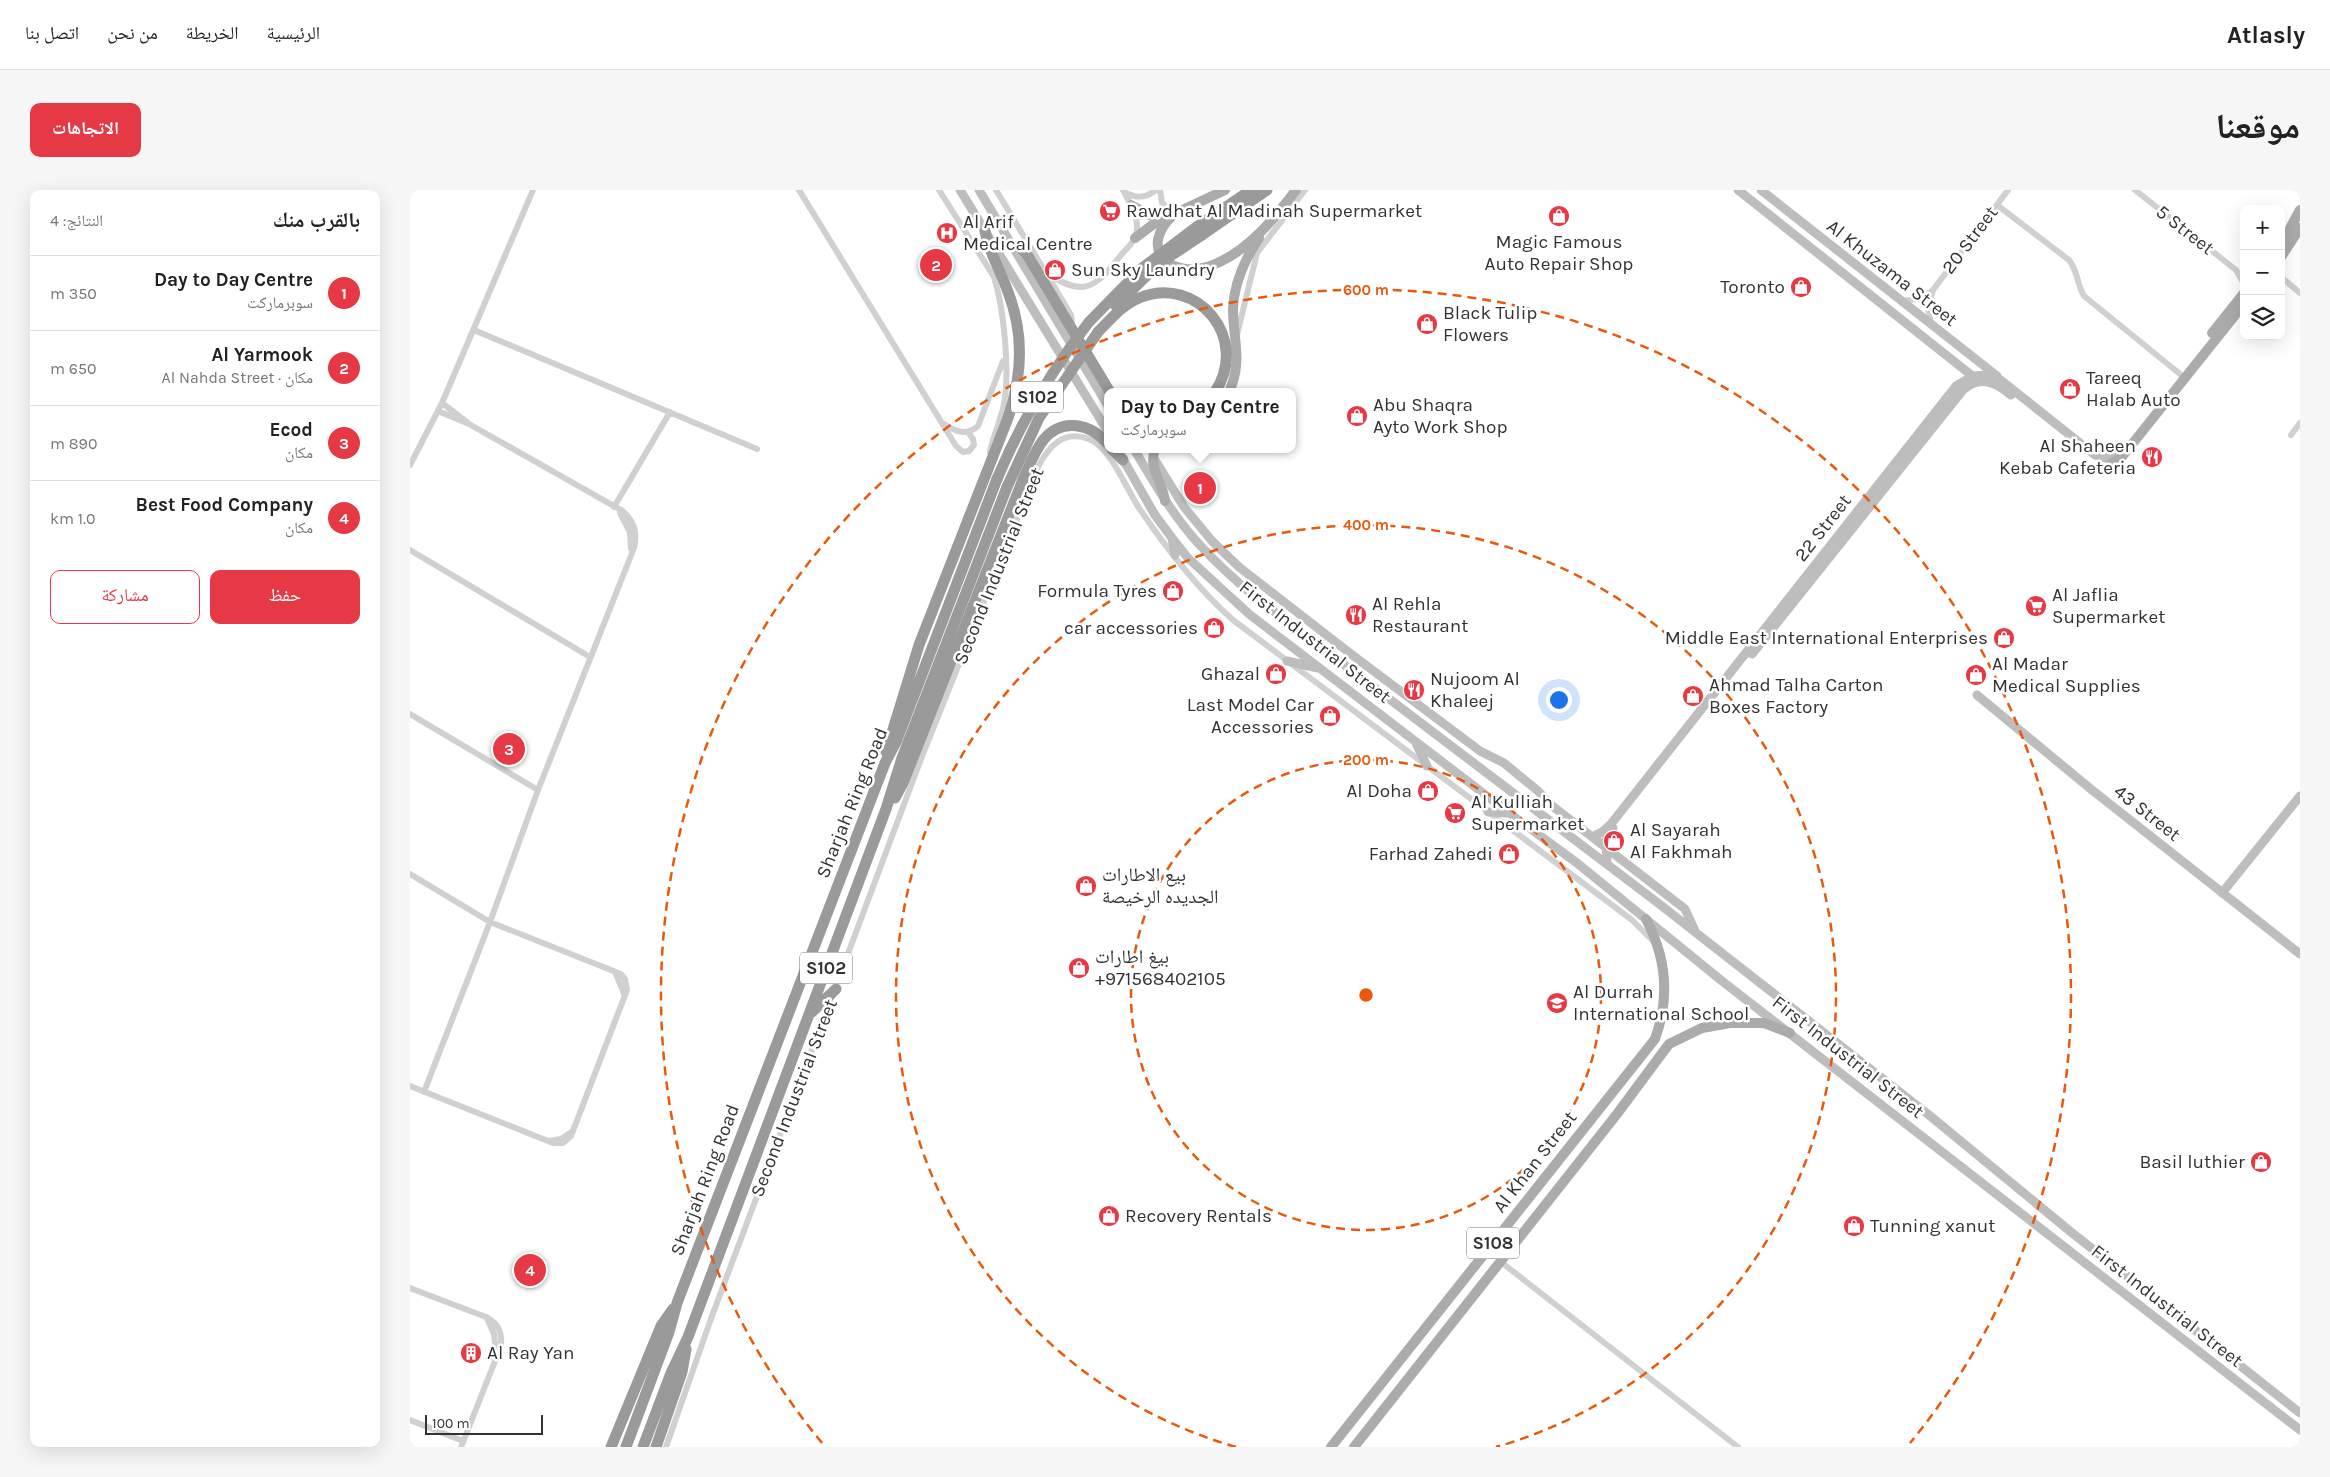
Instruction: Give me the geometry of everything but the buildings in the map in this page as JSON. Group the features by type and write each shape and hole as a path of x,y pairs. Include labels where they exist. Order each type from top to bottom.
{"highway":[{"name":"S102","path":"1200,231 1251,190"},
{"name":"S102","path":"1200,231 1267,190"},
{"path":"885,763 889,740 919,645 1014,400 1019,363 1019,344 1012,304 992,257 985,231"},
{"name":"Sharjah Ring Road","path":"626,1447 669,1332 677,1303 885,763 896,742 997,479 1022,424 1037,398 1089,322 1143,273 1169,257 1200,231"},
{"path":"1011,245 1023,250 1108,388"},
{"name":"Sharjah Ring Road","path":"643,1447 671,1372 688,1337 886,809 902,758 1007,487 1039,418 1112,311 1143,273"},
{"path":"1098,332 1129,303 1138,298 1153,294 1169,293 1194,300 1207,309 1217,322 1226,348 1224,373 1217,388"},
{"path":"886,809 903,783 1037,449 1050,433 1066,425 1074,424 1091,429 1104,440"},
{"path":"808,1015 836,989"},
{"path":"611,1447 661,1326 677,1303"},
{"path":"656,1447 682,1372 688,1337"}],"main road":[{"path":"960,190 1104,425"},
{"path":"979,190 1104,399"},
{"path":"1135,238 1155,222 1225,190"},
{"path":"1177,213 1162,228 1159,235 1159,250 1165,262 1182,270 1204,268 1223,260 1241,249 1267,225 1296,190"},
{"name":"Al Khuzama Street","path":"1738,190 1976,379"},
{"name":"Al Khuzama Street","path":"1761,190 1931,326 2004,381"},
{"path":"1131,205 1149,214 1177,213"},
{"path":"2285,238 2300,210"},
{"path":"1230,388 1237,368 1234,302 1240,273 1267,225"},
{"path":"2285,251 2300,228"},
{"path":"1976,379 1988,375 2004,381 2095,455 2105,458 2117,453 2242,295"},
{"path":"1976,379 1999,385 2100,462 2111,464 2121,458 2240,309"},
{"name":"22 Street","path":"1592,837 1602,832 1611,824 1949,394 1959,383 1976,379"},
{"name":"22 Street","path":"1606,848 1611,830 1950,406 1966,387 1976,379"},
{"name":"First Industrial Street","path":"1136,453 1165,501 1196,541 1226,572 1297,629 1607,864 1929,1115 2071,1232 2300,1412"},
{"path":"1154,453 1184,507 1225,554 1322,632 1480,751 1504,763 1551,805 1685,909 1695,932"},
{"path":"1154,453 1154,469 1164,492 1165,501"},
{"name":"First Industrial Street","path":"1120,454 1155,515 1188,558 1249,614 1323,669 1509,814 1577,863 1790,1033 2300,1430"},
{"path":"1172,538 1175,555"},
{"path":"1225,554 1226,572"},
{"path":"1297,629 1322,632"},
{"path":"1286,661 1323,669"},
{"name":"43 Street","path":"1977,695 2300,954"},
{"path":"1415,740 1427,766"},
{"path":"2222,893 2300,796"},
{"path":"1488,812 1509,814"},
{"path":"1606,848 1607,864"},
{"path":"1646,919 1659,947"},
{"name":"Al Khan Street","path":"1331,1447 1655,1039 1664,996 1664,973 1659,947"},
{"name":"Al Khan Street","path":"1354,1447 1617,1114 1669,1044 1702,1028 1730,1023 1764,1023 1790,1033"}],"street":[{"path":"410,465 442,403 533,190"},
{"path":"800,190 941,422 956,446 963,452 969,451 974,445 973,439 968,432"},
{"path":"939,190 994,277 1000,302 1004,357 1004,402 991,446 990,463"},
{"path":"996,190 1070,315 1072,330"},
{"path":"1123,191 1136,198 1156,190"},
{"path":"1160,190 1160,198 1165,206 1177,213"},
{"path":"1236,338 1257,253 1305,190"},
{"name":"20 Street","path":"1900,300 1919,299 1933,290 2008,190"},
{"name":"5 Street","path":"2135,190 2236,270 2240,277"},
{"path":"1045,272 1063,284 1082,286 1092,285 1104,278 1135,238 1136,224 1131,205 1123,191"},
{"path":"1997,205 2069,260 2074,266 2079,287 2084,296 2180,374"},
{"path":"2236,270 2240,270"},
{"path":"2285,280 2300,293"},
{"name":"20 Street","path":"1931,326 1928,307 1933,290"},
{"path":"474,330 757,449"},
{"path":"941,422 956,431 968,432 973,430 981,421 1004,357"},
{"path":"442,403 469,424"},
{"path":"424,1092 490,922 538,790 630,554 631,540 628,525 614,508 469,424 438,411"},
{"path":"614,508 670,412"},
{"path":"2291,435 2300,423"},
{"name":"Second Industrial Street","path":"666,1447 712,1316 921,759 1024,501 1048,448 1060,440 1086,439 1097,444 1104,451"},
{"name":"Second Industrial Street","path":"1106,453 1139,508 1175,555 1219,607 1286,661 1632,920 1659,947"},
{"path":"410,550 590,657"},
{"path":"410,714 538,790"},
{"path":"410,874 490,922 615,972 622,983 625,996 573,1132 561,1139 548,1141 410,1086"},
{"path":"1501,1262 1738,1447"},
{"path":"410,1288 486,1317 494,1334 496,1353 462,1444 410,1420"}],"place":[{"name":"Rawdhat Al Madinah Supermarket","path":"1110,211"},
{"name":"Magic Famous Auto Repair Shop","path":"1559,216"},
{"name":"Al Arif Medical Centre","path":"947,233"},
{"name":"Al Yarmook","path":"936,265"},
{"name":"Sun Sky Laundry","path":"1055,270"},
{"name":"Toronto","path":"1801,287"},
{"name":"Black Tulip Flowers","path":"1427,324"},
{"name":"Tareeq Halab Auto","path":"2070,389"},
{"name":"Abu Shaqra Ayto Work Shop","path":"1357,416"},
{"name":"Al Shaheen Kebab Cafeteria","path":"2152,457"},
{"name":"Day to Day Centre","path":"1200,488"},
{"name":"Formula Tyres","path":"1173,591"},
{"name":"Al Jaflia Supermarket","path":"2036,606"},
{"name":"Al Rehla Restaurant","path":"1356,615"},
{"name":"car accessories","path":"1214,628"},
{"name":"Middle East International Enterprises","path":"2004,638"},
{"name":"Ghazal","path":"1276,674"},
{"name":"Al Madar Medical Supplies","path":"1976,675"},
{"name":"Nujoom Al Khaleej","path":"1414,690"},
{"name":"Ahmad Talha Carton Boxes Factory","path":"1693,696"},
{"name":"Last Model Car Accessories","path":"1330,716"},
{"name":"Ecod","path":"509,749"},
{"name":"Al Doha","path":"1428,791"},
{"name":"Al Kulliah Supermarket","path":"1455,813"},
{"name":"Al Sayarah Al Fakhmah","path":"1614,841"},
{"name":"Farhad Zahedi","path":"1509,854"},
{"name":"بيع الاطارات الجديده الرخيصة","path":"1086,886"},
{"name":"بيغ اطارات +971568402105","path":"1079,968"},
{"name":"Al Durrah International School","path":"1557,1003"},
{"name":"Basil luthier","path":"2261,1162"},
{"name":"Recovery Rentals","path":"1109,1216"},
{"name":"Tunning xanut","path":"1854,1226"},
{"name":"Best Food Company","path":"530,1270"},
{"name":"Al Ray Yan","path":"471,1353"}]}
